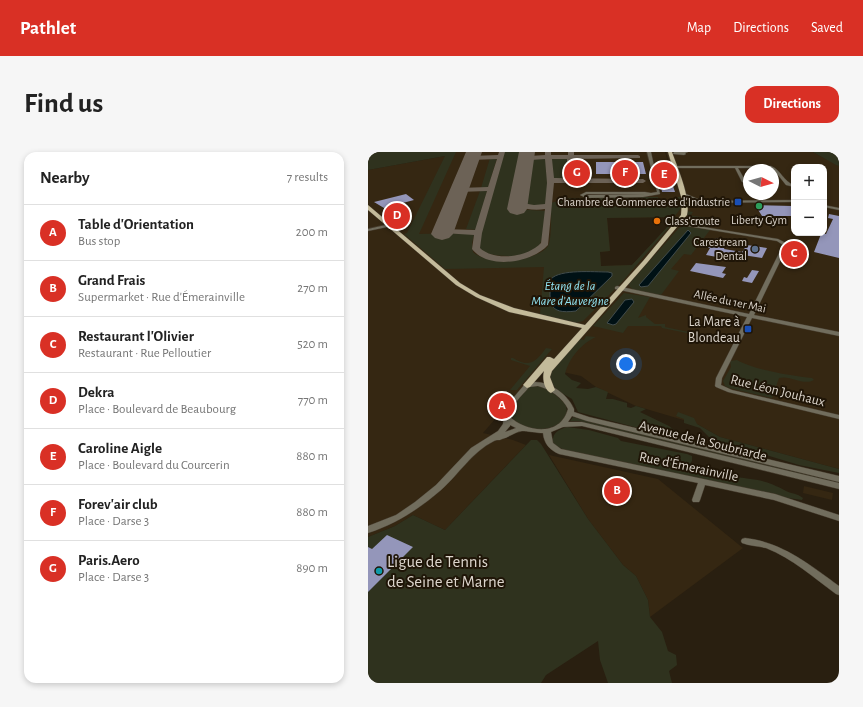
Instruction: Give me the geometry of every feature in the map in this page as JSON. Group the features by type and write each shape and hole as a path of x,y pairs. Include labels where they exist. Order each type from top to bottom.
{"main road":[{"path":"527,385 619,289 677,223 686,201 672,153"},
{"path":"368,207 458,284 478,296 512,310 583,326"},
{"path":"551,390 546,380 547,372 583,326"}],"street":[{"path":"649,152 659,193 636,196 586,197 582,195 586,193 649,194"},
{"path":"672,153 685,153"},
{"path":"676,167 743,167"},
{"path":"736,167 743,181"},
{"path":"779,174 788,185 791,185"},
{"path":"686,201 791,201"},
{"path":"686,201 696,202"},
{"path":"827,206 839,208"},
{"path":"677,223 778,240 785,243 786,246 750,316"},
{"path":"368,230 390,225"},
{"name":"Allée du 1er Mai","path":"619,289 839,334"},
{"name":"Rue Léon Jouhaux","path":"750,316 719,378 718,386 730,391 839,417"},
{"path":"368,530 399,516 418,504 439,487 474,450 501,433 506,426 508,418 507,413 510,405 527,385 540,384 569,403 571,412 561,425 547,430 524,429 514,431 481,448 465,460"},
{"name":"Avenue de la Soubriarde","path":"571,412 582,418 681,445"},
{"path":"508,418 514,425 524,429"},
{"name":"Avenue de la Soubriarde","path":"561,425 582,424 839,480"},
{"name":"Rue d'Émerainville","path":"547,430 547,439 550,446 562,452 788,500 839,518"},
{"name":"Avenue de la Soubriarde","path":"702,450 839,486"},
{"path":"696,500 702,482"},
{"path":"745,541 757,541 775,549 801,563 839,591"}],"shaded area":[{"path":"447,152 665,152 677,192 666,152 813,152 839,166 839,469 720,437 697,424 636,406 596,387 581,376 540,367 483,433 513,440 526,445 445,530 413,515 395,526 368,537 368,170 445,156","holes":["674,217 672,222 632,265 601,266 600,252 610,251 607,218"]},
{"path":"549,455 658,479 743,548 650,617 648,600 636,576 623,565 588,519"},
{"path":"804,486 833,493 832,500 803,493"}],"green space":[{"path":"368,152 456,152 419,234 465,233 474,235 472,243 473,252 489,259 511,260 533,256 542,251 548,246 550,238 551,203 568,198 658,197 659,203 666,208 666,206 670,205 677,206 678,197 680,197 681,208 674,217 607,218 610,251 600,252 601,266 632,265 671,223 672,224 622,282 583,321 576,323 540,314 544,267 445,269 404,234 407,233 445,156 368,170"},
{"path":"504,152 523,152 513,209 547,211 543,236 540,244 529,253 521,255 504,256 488,254 482,252 478,245"},
{"path":"813,152 839,152 839,166 836,165"},
{"path":"570,157 569,174 573,171 572,178 575,178 575,180 552,180 551,158"},
{"path":"490,158 497,158 488,188 481,188"},
{"path":"535,158 547,159 549,179 548,204 538,207 531,207 522,203 529,161"},
{"path":"480,191 487,191 477,230 466,229"},
{"path":"687,211 693,212 691,215 693,216 711,218 714,220 706,226 699,225 700,221 694,222 695,224 693,225 684,221 689,216 685,215"},
{"path":"684,226 710,230 691,255 684,254 671,269 679,271 661,295 635,291 630,287 629,284 679,228"},
{"path":"624,293 650,297 638,318 646,315 646,317 655,324 665,324 665,327 698,334 712,334 733,339 731,342 662,328 661,326 628,326 623,333 593,326"},
{"path":"586,336 596,337 581,347 570,362 565,374 572,380 581,383 576,388 588,389 596,387 608,392 606,399 613,399 627,403 627,407 631,408 636,406 646,409 640,412 669,426 682,436 676,438 578,412 572,399 558,391 549,380 552,370 579,339 584,340"},
{"path":"546,348 552,349 517,390 510,390 530,366 511,360 511,358 524,363 532,362 539,357"},
{"path":"737,360 744,364 763,370 812,378 814,380 806,382 783,377 779,378 772,398 729,388 725,386 723,381 731,367 730,361"},
{"path":"535,384 546,387 566,404 567,413 561,422 554,426 540,429 525,427 518,424 510,413 520,396"},
{"path":"678,412 694,418 697,424 720,437 839,469 839,473 799,465 756,452 749,452 709,437 700,428 684,423 684,419 676,416"},
{"path":"573,417 839,482 839,484 579,421 570,421"},
{"path":"567,427 589,430 618,438 621,441 687,454 692,456 692,461 689,465 683,465 729,476 764,482 799,495 803,498 802,500 788,498 566,451 553,444 553,437 560,429"},
{"path":"531,440 537,440 541,444 588,519 623,565 636,576 648,600 650,617 662,632 668,651 676,655 677,665 669,671 672,683 608,683 600,660 598,641 546,675 541,683 368,683 368,537 395,526 413,515 445,530"}],"water":[{"path":"688,230 691,233 648,286 641,287 639,285"},
{"name":"Étang de la Mare d’Auvergne","path":"569,272 612,273 612,276 576,311 560,311 555,309 552,305 550,300 551,279 555,276"},
{"path":"632,299 634,302 616,324 613,325 607,323 625,300"}],"building":[{"path":"596,162 643,162 646,174 596,174"},
{"path":"661,186 673,186 675,192 662,192"},
{"path":"406,194 414,200 384,208 374,202"},
{"path":"755,205 791,206 791,216 762,216"},
{"path":"829,214 839,216 839,258 814,252 820,236 827,236 827,232 833,219 828,218"},
{"name":"Carestream Dental","path":"716,238 728,240 724,249 742,252 747,245 767,248 762,258 743,255 739,261 706,255 710,248 708,248"},
{"path":"696,263 726,267 722,273 726,274 723,278 690,271"},
{"path":"752,270 759,271 752,283 742,281 744,277 747,278"},
{"name":"Ligue de Tennis de Seine et Marne","path":"387,535 413,547 368,592 368,547 372,549"}],"taxiway":[{"path":"478,233 502,152"},
{"path":"548,152 548,157"},
{"path":"571,152 571,157"},
{"path":"471,158 500,157"},
{"path":"525,161 529,158 548,157"},
{"path":"548,157 571,157"},
{"path":"548,157 551,183 549,205"},
{"path":"570,174 571,157"},
{"path":"571,157 638,157"},
{"path":"551,180 643,181"},
{"path":"459,190 491,189"},
{"path":"518,200 519,204 530,207 542,207 549,205"},
{"path":"478,233 476,249 481,254 489,257 511,258 532,253 540,249 545,243 549,205"},
{"path":"443,231 478,233"}],"runway":[{"path":"442,234 474,152"},
{"path":"517,209 527,152"}],"place":[{"name":"Paris.Aero","path":"577,173"},
{"name":"Forev'air club","path":"625,173"},
{"name":"Caroline Aigle","path":"664,175"},
{"name":"Chambre de Commerce et d'Industrie","path":"738,202"},
{"name":"Liberty Gym","path":"759,206"},
{"name":"Dekra","path":"397,216"},
{"name":"Class'croute","path":"657,221"},
{"name":"Carestream Dental","path":"755,249"},
{"name":"Restaurant l'Olivier","path":"794,254"},
{"name":"La Mare à Blondeau","path":"748,329"},
{"name":"Table d'Orientation","path":"502,406"},
{"name":"Grand Frais","path":"617,491"},
{"name":"Ligue de Tennis de Seine et Marne","path":"379,571"}]}
